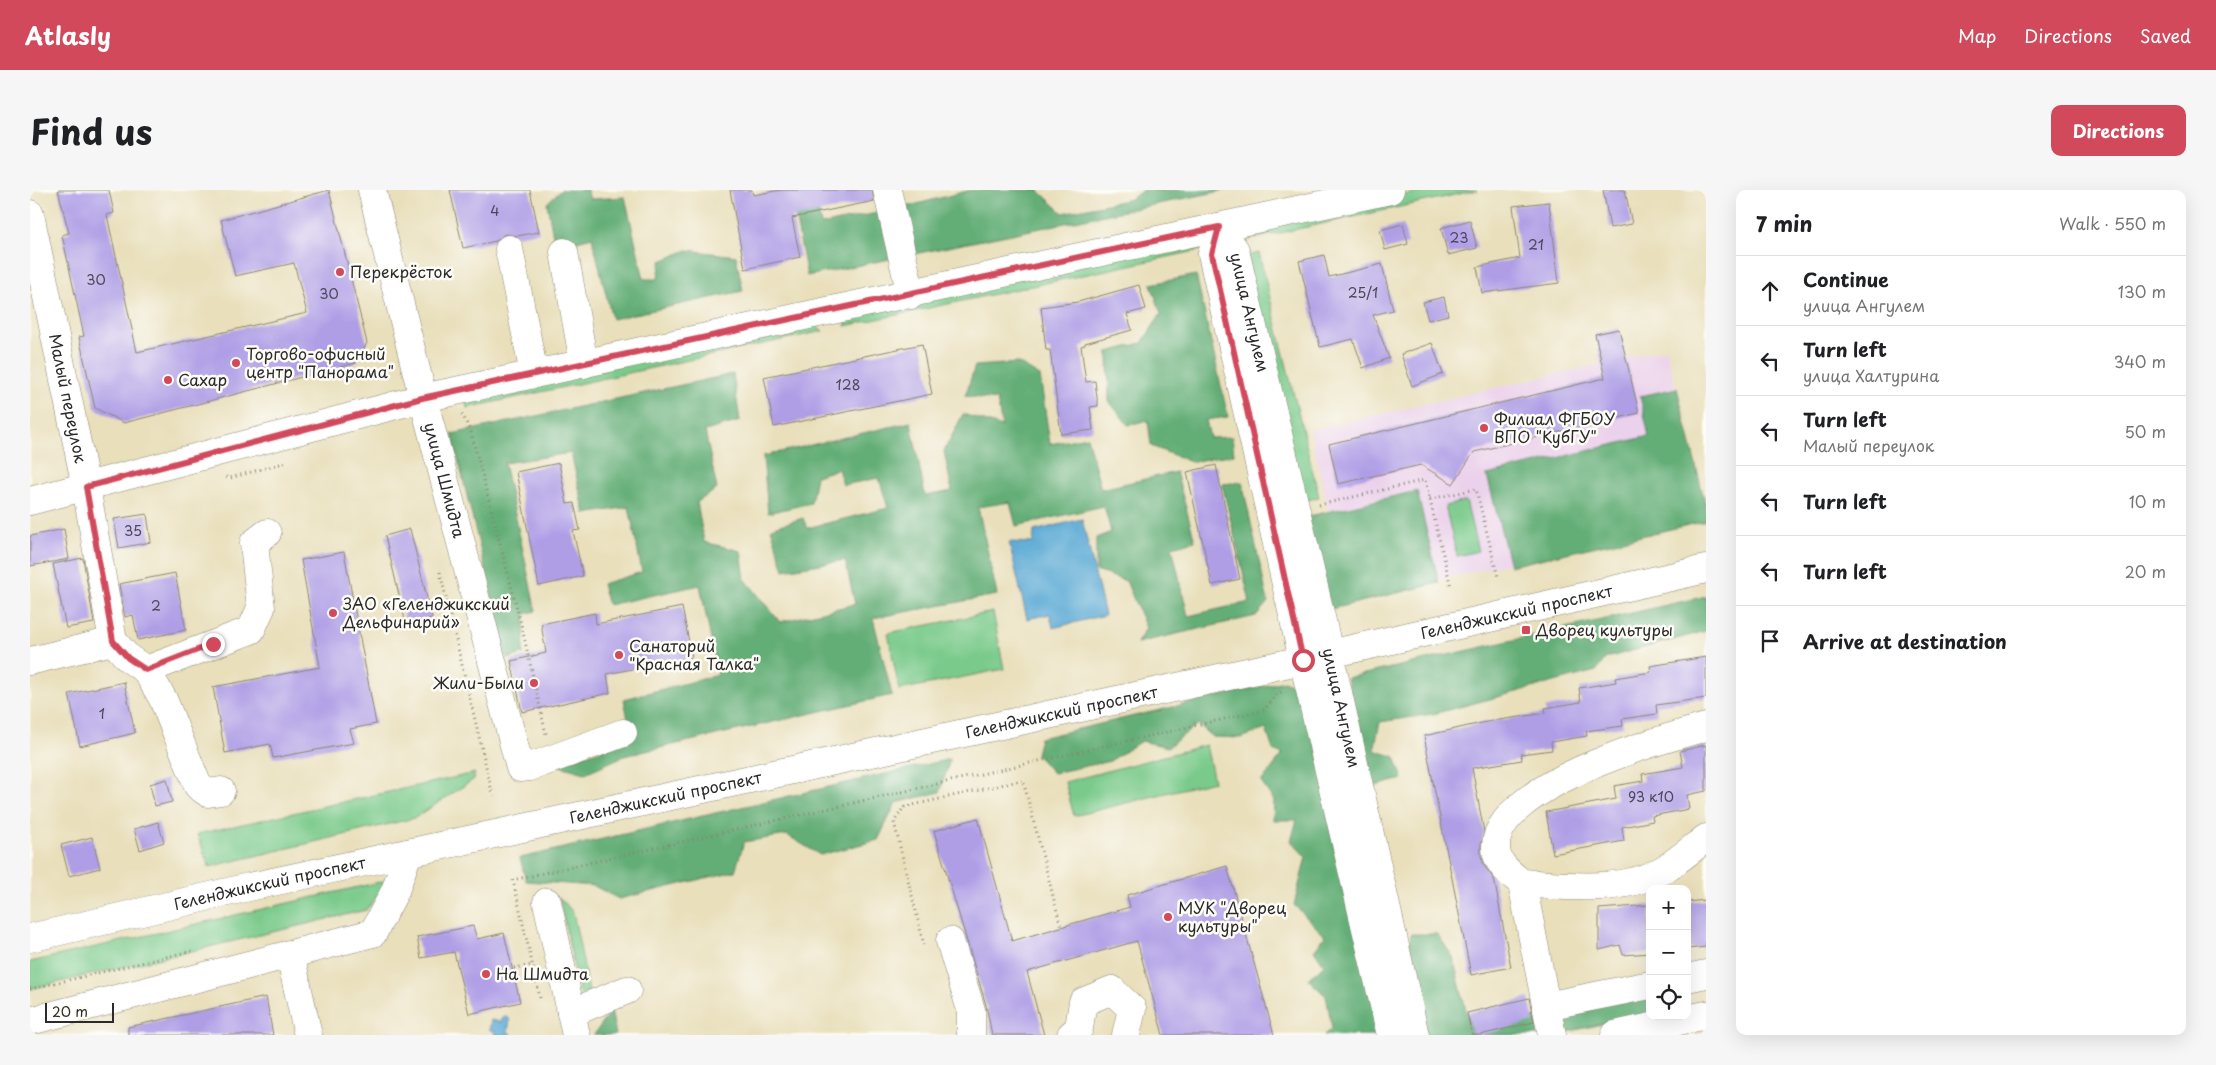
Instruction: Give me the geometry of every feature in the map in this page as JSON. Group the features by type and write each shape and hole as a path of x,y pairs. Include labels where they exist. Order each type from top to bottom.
{"street":[{"name":"улица Шмидта","path":"372,190 422,398 520,768 530,767 623,734"},
{"path":"887,190 911,295"},
{"path":"30,501 422,398 911,295 1390,190"},
{"name":"Малый переулок","path":"30,214 86,487 113,641"},
{"name":"улица Ангулем","path":"1219,227 1235,250 1296,511 1315,657 1392,1035"},
{"name":"улица Ангулем","path":"1219,227 1212,254 1315,657 1415,1035"},
{"path":"509,249 534,374"},
{"path":"564,252 584,364"},
{"path":"146,670 251,630 261,608 254,543 267,534"},
{"name":"Геленджикский проспект","path":"30,938 408,853 1315,657 1706,569"},
{"path":"30,661 113,641 128,658 146,670 164,699 198,786 208,793 221,791"},
{"path":"1706,727 1659,740 1571,774 1518,806 1500,825 1495,849 1504,869 1522,883 1571,886 1624,885 1664,869 1706,838"},
{"path":"30,1021 373,933 395,891 408,853"},
{"path":"1522,883 1552,1035"},
{"path":"546,902 574,1024 627,990"},
{"path":"936,943 970,1010 971,1035"},
{"path":"290,954 308,1035"},
{"path":"1691,977 1706,974"},
{"path":"1546,1006 1646,986"},
{"path":"1079,1033 1083,1002 1112,990 1132,1009 1126,1035"},
{"path":"1615,1035 1706,1015"}],"path":[{"path":"462,414 471,432 514,595 548,744"},
{"path":"1296,511 1425,480 1451,587"},
{"path":"1430,500 1476,489 1498,577"},
{"path":"439,568 493,796"},
{"path":"540,1000 513,880 1264,710 1277,694"},
{"path":"936,943 894,822 904,807 1023,780 1060,927"},
{"path":"514,968 532,965"}],"shaded area":[{"path":"1666,349 1706,511 1706,518 1350,600 1310,430"}],"green space":[{"path":"561,190 587,190 590,199 625,197 644,279 658,279 661,261 687,250 736,256 743,291 612,319 592,237 555,247 547,203"},
{"path":"790,190 815,190 821,225 905,207 971,190 1038,190 1063,213 1131,199 1143,190 1226,190 807,276"},
{"path":"1428,190 1478,190 1238,242 1231,233"},
{"path":"1210,237 1205,249 845,326 848,316"},
{"path":"1259,253 1319,497 1301,502 1244,257"},
{"path":"1196,275 1228,417 1206,420 1210,438 1232,437 1234,454 1191,462 1151,446 1148,420 1128,425 1109,401 1108,352 1142,343 1161,314 1151,284"},
{"path":"813,323 823,331 467,408 465,399"},
{"path":"1018,363 1040,376 1050,444 1087,437 1101,489 1176,472 1195,541 1172,547 1188,616 1250,602 1222,484 1242,482 1268,602 1256,616 1137,643 1146,628 1126,581 1096,571 1096,538 1111,532 1104,506 1016,526 1010,502 978,507 997,595 873,618 892,695 624,756 585,773 557,765 632,739 624,699 718,675 700,585 608,605 602,584 642,572 629,507 585,514 571,453 504,463 536,611 525,614 523,654 507,659 452,434 733,374 740,421 705,431 717,489 697,502 704,542 741,551 745,579 780,622 855,604 845,560 784,570 771,528 803,518 807,528 888,508 879,478 843,485 838,469 816,476 811,503 768,513 763,456 911,422 925,496 952,491 944,451 963,414 1002,427 997,400 965,396 975,366"},
{"path":"1677,388 1706,507 1706,521 1510,566 1487,475 1649,436 1640,396"},
{"path":"1417,491 1439,583 1327,610 1305,517"},
{"path":"1466,501 1478,551 1457,556 1445,506"},
{"path":"1706,596 1706,631 1606,658 1596,671 1433,714 1380,722 1374,750 1395,757 1403,779 1371,787 1347,678"},
{"path":"993,612 1004,669 899,690 888,633"},
{"path":"1284,681 1303,690 1382,1035 1324,1035 1332,1028 1326,996 1308,979 1324,965 1314,950 1325,936 1294,905 1306,857 1291,841 1297,820 1273,820 1274,801 1261,782 1283,754 1273,750 1266,729 1241,738 1213,737 1198,724 1168,747 1141,741 1110,761 1053,773 1036,754 1040,738"},
{"path":"1206,745 1214,781 1074,816 1065,782"},
{"path":"950,759 940,792 896,803 878,840 820,855 787,835 744,842 735,871 619,899 594,886 526,881 520,858"},
{"path":"475,773 473,780 415,818 209,867 197,834"},
{"path":"393,879 366,910 30,989 30,962"},
{"path":"559,897 573,912 589,991 580,995"},
{"path":"1411,934 1437,934 1453,957 1472,1035 1426,1035 1407,960"},
{"path":"1646,987 1646,1014 1554,1035 1472,1035"},
{"path":"611,1010 616,1035 594,1035"}],"water":[{"path":"1082,519 1105,615 1053,628 1050,614 1027,619 1009,542 1033,543 1034,531"},
{"path":"507,1016 510,1020 508,1031 512,1035 495,1035 494,1031 489,1030 491,1020 501,1022 502,1018"}],"building":[{"path":"58,190 109,190 114,213 107,215 137,352 307,313 294,263 235,276 221,220 329,190 367,343 356,363 124,423 95,408 79,337 84,336 62,235 69,233"},
{"path":"450,190 530,190 539,232 517,236 505,234 496,241 463,248"},
{"path":"730,190 752,190 753,195 781,190 872,190 874,201 792,218 800,257 745,269"},
{"path":"1603,190 1625,190 1632,224 1610,228"},
{"path":"1549,202 1559,283 1482,293 1477,267 1520,258 1513,206"},
{"path":"1470,220 1477,248 1448,255 1441,228"},
{"path":"1403,224 1408,244 1385,250 1380,230"},
{"path":"1324,255 1329,277 1382,264 1393,310 1373,315 1389,358 1363,368 1353,339 1320,347 1299,261"},
{"path":"1139,285 1146,309 1127,314 1132,330 1085,343 1085,345 1081,346 1086,382 1095,381 1098,406 1090,407 1093,430 1061,434 1050,350 1046,350 1041,307 1078,302"},
{"path":"1444,297 1448,315 1428,320 1423,302"},
{"name":"Филиал ФГБОУ ВПО \"КубГУ\"","path":"1619,329 1639,413 1474,452 1453,484 1421,465 1338,484 1329,444 1605,378 1595,334"},
{"path":"1432,343 1443,374 1412,386 1401,354"},
{"path":"922,344 932,394 774,427 764,377"},
{"path":"559,463 567,504 574,503 580,530 573,531 583,576 539,586 516,472"},
{"path":"1216,465 1240,579 1212,585 1187,472"},
{"path":"147,514 151,542 119,548 114,519"},
{"path":"64,529 69,559 30,566 30,536"},
{"path":"410,529 432,618 406,624 385,536"},
{"name":"ЗАО «Геленджикский Дельфинарий»","path":"344,552 376,724 350,729 354,743 273,758 270,744 225,753 213,687 320,667 301,560"},
{"path":"83,558 94,623 66,628 53,564"},
{"path":"175,573 186,630 138,640 133,615 125,617 119,584"},
{"name":"Санаторий \"Красная Талка\"","path":"682,607 692,657 607,674 610,693 522,712 511,661 546,653 541,624 595,613 596,624"},
{"path":"1706,657 1706,698 1656,705 1657,714 1622,719 1623,726 1586,731 1587,736 1551,742 1552,750 1521,754 1522,760 1472,768 1484,832 1481,856 1485,867 1494,879 1511,967 1471,975 1424,736 1486,722 1546,713 1545,708 1581,702 1579,688 1616,682 1615,678 1651,672 1650,666"},
{"path":"124,682 135,733 80,746 69,694"},
{"path":"1706,745 1706,791 1687,795 1689,809 1652,816 1653,821 1622,827 1624,841 1553,854 1546,812 1616,799 1614,786 1643,781 1642,774 1683,767 1680,751"},
{"path":"167,779 172,802 155,806 150,784"},
{"name":"МУК \"Дворец культуры\"","path":"978,818 1012,941 1130,907 1127,895 1227,866 1274,1035 1163,1035 1137,941 1027,972 1044,1035 992,1035 986,1005 934,831"},
{"path":"158,822 164,842 140,850 134,829"},
{"path":"92,837 100,868 69,876 61,845"},
{"path":"1706,900 1706,947 1691,949 1691,902"},
{"path":"1646,905 1646,953 1623,955 1620,945 1599,950 1599,909"},
{"name":"На Шмидта","path":"473,926 477,939 504,933 520,1002 469,1014 454,952 421,958 417,937"},
{"path":"266,997 273,1035 128,1035 128,1027"},
{"path":"1529,998 1534,1022 1480,1035 1472,1035 1467,1013"}],"place":[{"name":"Перекрёсток","path":"340,272"},
{"name":"Торгово-офисный центр \"Панорама\"","path":"236,363"},
{"name":"Сахар","path":"168,380"},
{"name":"Филиал ФГБОУ ВПО \"КубГУ\"","path":"1484,428"},
{"name":"ЗАО «Геленджикский Дельфинарий»","path":"333,613"},
{"name":"Дворец культуры","path":"1526,630"},
{"name":"Санаторий \"Красная Талка\"","path":"619,655"},
{"name":"Жили-Были","path":"534,683"},
{"name":"МУК \"Дворец культуры\"","path":"1168,917"},
{"name":"На Шмидта","path":"486,974"}],"route":[{"path":"213,644 146,670 128,658 113,641 86,487 422,398 911,295 1219,227 1212,254 1303,660"}]}
